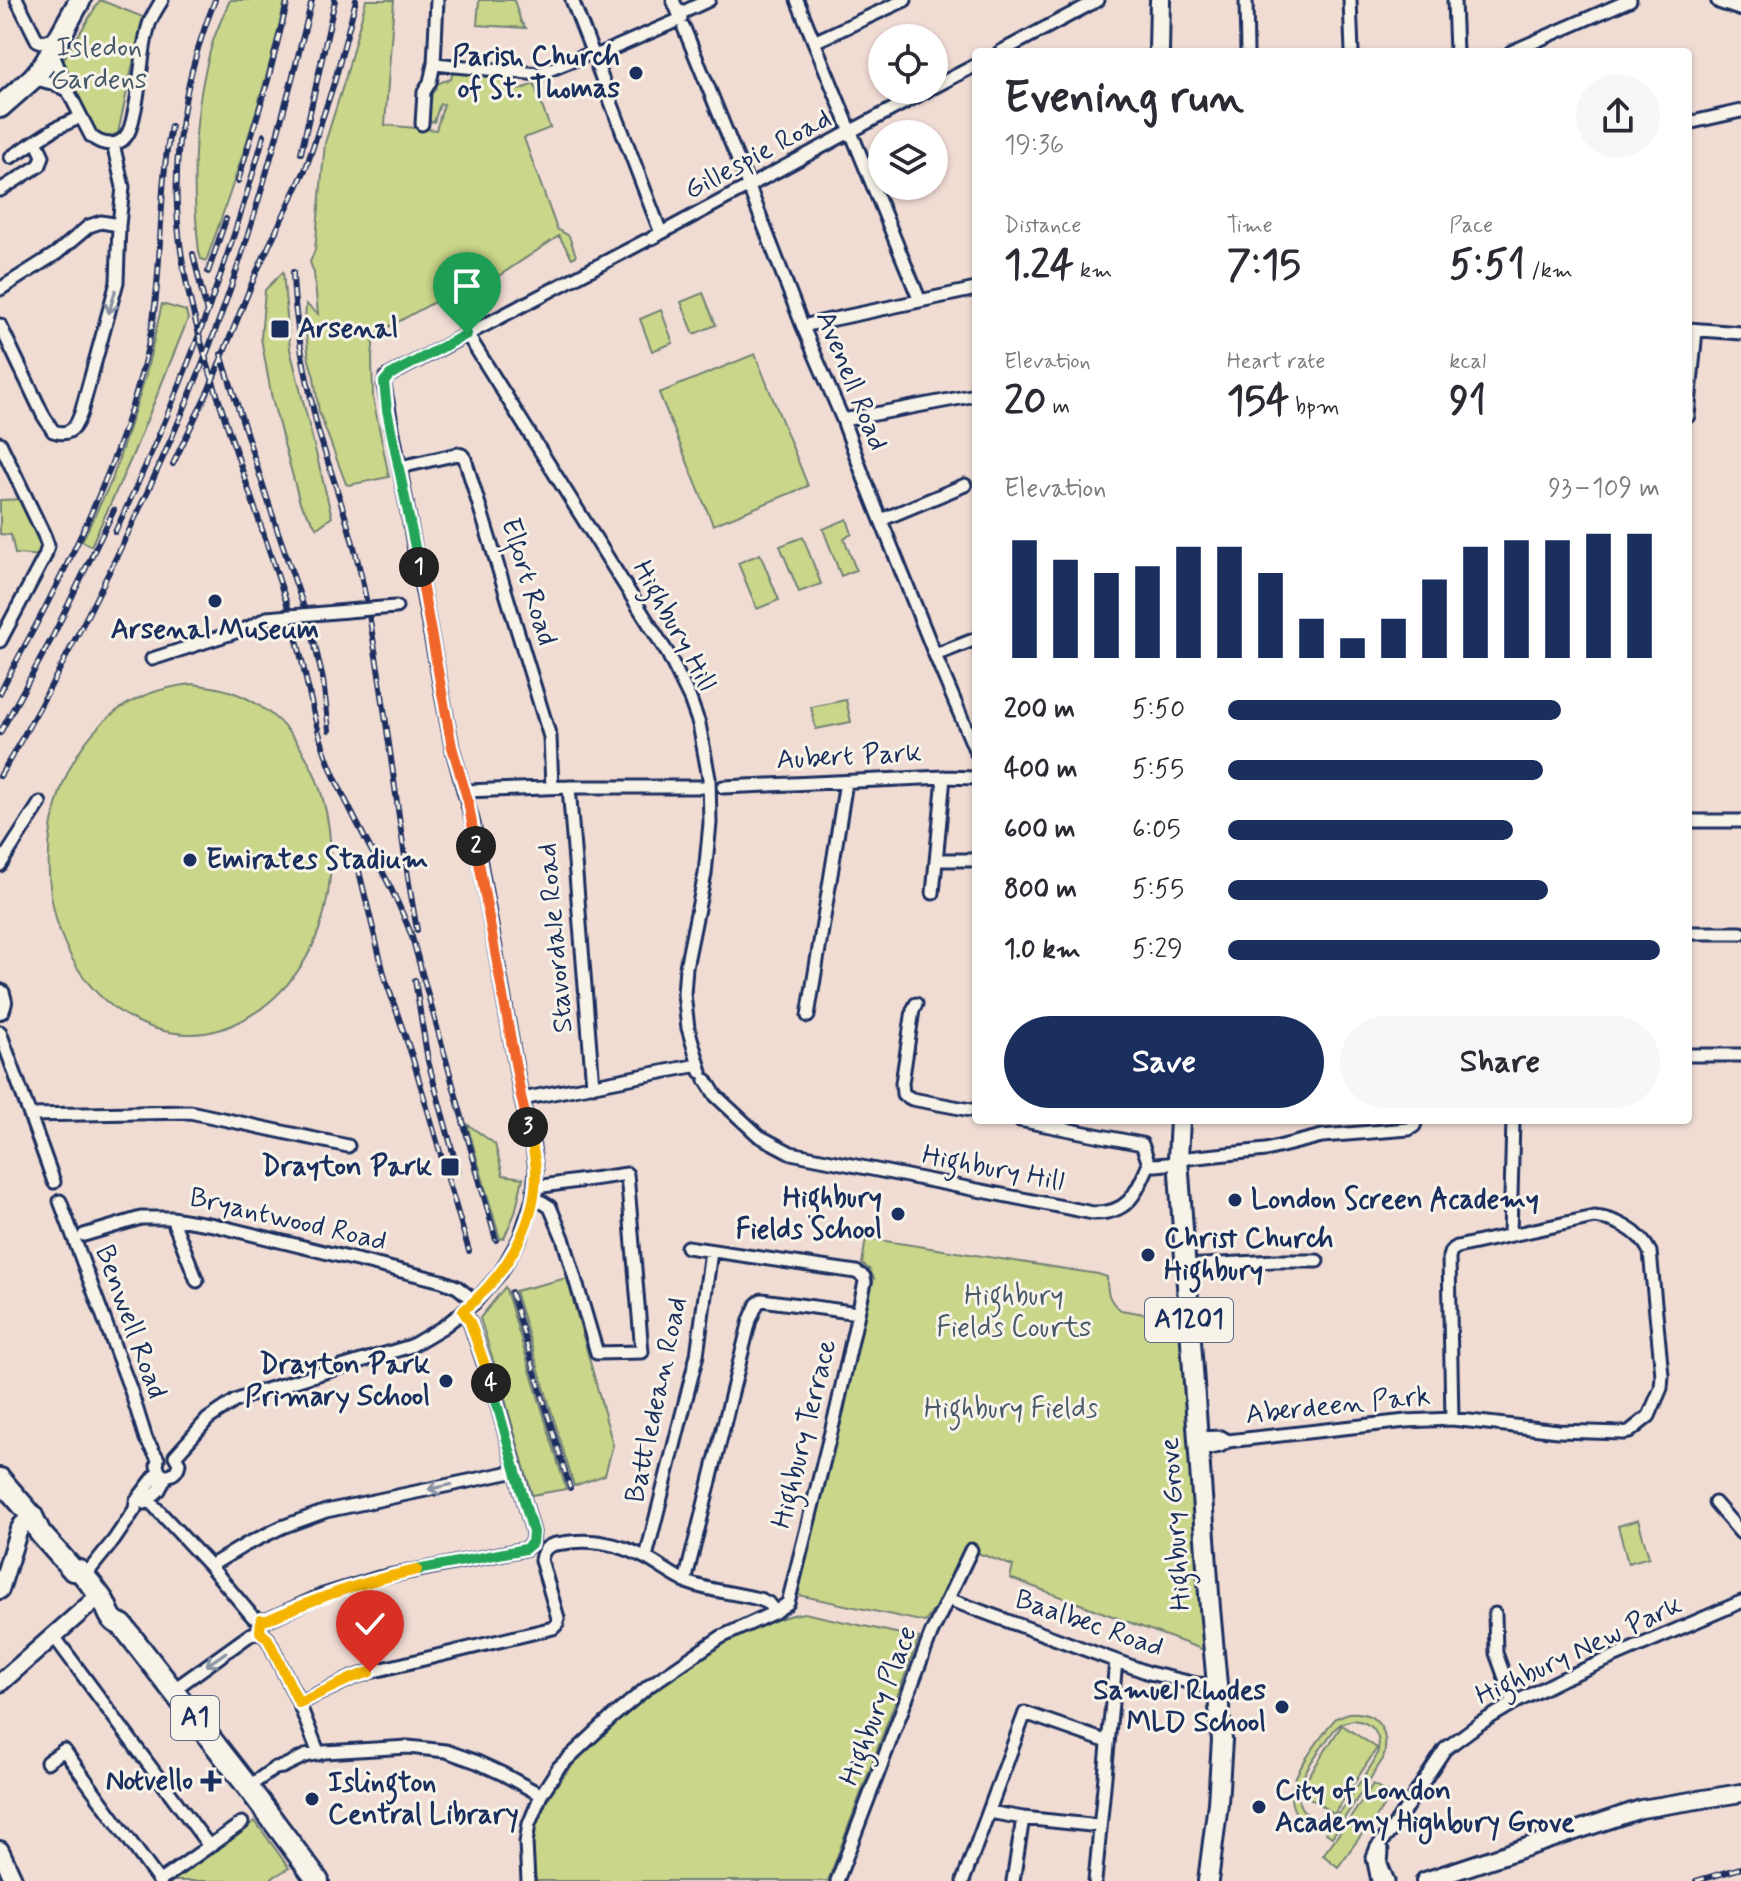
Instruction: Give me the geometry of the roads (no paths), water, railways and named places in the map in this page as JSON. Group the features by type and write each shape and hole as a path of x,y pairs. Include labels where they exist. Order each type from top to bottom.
{"highway":[{"path":"0,107 33,78 80,0"},
{"name":"A1","path":"0,1479 77,1561 82,1574 102,1600 106,1612 122,1625 318,1881"}],"main road":[{"path":"1159,48 1160,0"},
{"path":"0,994 0,1009"},
{"name":"A1201","path":"1178,1161 1180,1124"},
{"name":"Highbury Grove","path":"1178,1161 1222,1751 1208,1881"}],"street":[{"path":"17,0 37,40 55,45 68,91 91,136 97,141 113,144 130,130 148,25 162,0"},
{"path":"422,124 424,92 434,64 437,0"},
{"path":"572,0 593,54"},
{"name":"Avenell Road","path":"673,0 972,743"},
{"path":"434,64 539,74 586,55 600,54 681,20 709,0"},
{"path":"797,0 920,301"},
{"path":"814,42 905,0"},
{"path":"1008,48 1098,0"},
{"path":"1246,0 1247,48"},
{"path":"1350,0 1352,48"},
{"path":"1454,0 1456,48"},
{"path":"1520,48 1630,0"},
{"path":"1720,0 1741,7"},
{"path":"948,80 972,67"},
{"path":"598,68 653,237"},
{"path":"33,78 68,91"},
{"name":"Gillespie Road","path":"400,467 386,400 385,380 390,375 903,104"},
{"path":"1692,122 1741,111"},
{"path":"11,157 56,128 81,117"},
{"path":"0,190 40,165 43,156 36,141"},
{"path":"0,325 53,431 71,431 81,413 117,282 123,187 113,144"},
{"path":"0,289 57,253 89,226 101,222 119,225"},
{"path":"803,327 972,290"},
{"path":"1692,329 1741,333"},
{"name":"Highbury Hill","path":"467,334 668,654 699,724 709,787 710,823 705,874 686,967 684,994 688,1028 702,1072 716,1096 759,1136 791,1153 1093,1213 1112,1211 1130,1201 1149,1164"},
{"path":"843,420 972,396"},
{"path":"0,443 48,546 0,641"},
{"name":"Elfort Road","path":"400,467 458,454 465,459 550,737 552,788"},
{"path":"175,1456 208,1419 235,1401 411,1346 429,1336 475,1301 494,1281 524,1229 533,1199 535,1159 473,823 452,747 400,467"},
{"path":"881,520 965,485"},
{"path":"152,659 248,628 267,618 396,607"},
{"path":"935,655 972,641"},
{"path":"933,893 944,777"},
{"name":"Aubert Park","path":"723,787 972,778"},
{"path":"808,1016 846,782"},
{"name":"Stavordale Road","path":"569,787 593,1086"},
{"path":"465,791 709,787"},
{"path":"0,865 40,803"},
{"path":"1692,821 1741,821"},
{"path":"937,860 972,860"},
{"path":"1692,933 1741,933"},
{"path":"916,1004 902,1083 903,1094 912,1099 972,1110"},
{"path":"0,1032 20,1068 30,1115 54,1182"},
{"path":"1692,1055 1741,1055"},
{"path":"522,1099 702,1072"},
{"path":"30,1115 190,1112 348,1146"},
{"path":"1040,1124 1142,1144 1149,1164 1156,1165 1263,1150 1322,1136 1409,1129 1415,1124"},
{"path":"1510,1235 1513,1124"},
{"path":"533,1199 550,1207 563,1238 597,1353 642,1352 627,1174 543,1186"},
{"name":"Benwell Road","path":"60,1201 136,1403 147,1444 161,1469"},
{"name":"Aberdeen Park","path":"1198,1444 1221,1437 1228,1441 1406,1421 1452,1419 1558,1431 1629,1432 1649,1416 1661,1388 1650,1252 1646,1245 1611,1219 1594,1217 1457,1247 1451,1251 1452,1419"},
{"name":"Bryantwood Road","path":"84,1235 141,1218 172,1218 214,1225 442,1281 457,1287 475,1301"},
{"path":"172,1218 197,1281"},
{"path":"687,1247 711,1251"},
{"name":"Highbury Terrace","path":"711,1251 856,1272 865,1280 790,1600 775,1612"},
{"name":"Battledean Road","path":"646,1557 697,1355 711,1251"},
{"path":"1186,1266 1317,1261"},
{"path":"685,1582 750,1320 757,1304 762,1300 858,1313"},
{"path":"173,1690 267,1620 323,1595 378,1578 525,1549 532,1543 533,1532 495,1396 470,1322 463,1311"},
{"path":"82,1574 114,1540 135,1509 143,1505 146,1496 159,1490 161,1469 166,1453 178,1460 174,1473 161,1469"},
{"path":"210,1566 282,1527 326,1511 516,1471"},
{"path":"146,1496 260,1626 299,1703 319,1754"},
{"path":"1715,1503 1741,1533"},
{"path":"0,1590 7,1546 32,1516"},
{"path":"299,1703 370,1672 553,1628 558,1618 541,1560 543,1551 551,1545 584,1540 607,1542 646,1557 685,1582 768,1603 775,1612 721,1637 649,1686 559,1767 541,1795 529,1824 526,1843 528,1881"},
{"name":"Highbury Place","path":"837,1881 926,1647 971,1550"},
{"name":"Baalbec Road","path":"948,1599 1149,1673 1217,1685"},
{"path":"0,1683 53,1635 102,1600"},
{"name":"Highbury New Park","path":"1378,1881 1373,1857 1377,1847 1445,1749 1514,1703 1564,1678 1741,1602"},
{"path":"1495,1614 1496,1653 1514,1703"},
{"path":"53,1635 209,1846"},
{"path":"1095,1881 1116,1661"},
{"path":"963,1881 1025,1713 1108,1742"},
{"path":"248,1787 275,1768 296,1759 319,1754 408,1747 446,1751 503,1774 541,1795"},
{"path":"47,1762 64,1750 159,1881 242,1823"},
{"path":"1425,1881 1641,1809 1741,1793"},
{"path":"989,1812 1100,1826"},
{"path":"1013,1881 1023,1818"},
{"name":"Highbury New Park","path":"1388,1881 1381,1857 1390,1832"},
{"path":"0,1850 14,1881"}],"railway":[{"path":"215,0 191,76 178,154 179,235 194,318 287,604 325,752 342,794 412,937 496,1240"},
{"path":"238,181 288,0"},
{"path":"0,776 96,598 191,392 220,318 255,212 312,0"},
{"path":"301,153 335,0"},
{"path":"173,464 209,389 257,271 306,168 335,80 356,0"},
{"path":"0,693 79,539 131,410 154,315 171,126"},
{"path":"115,532 159,436 198,337 264,135"},
{"path":"208,272 226,219"},
{"path":"193,254 207,313"},
{"path":"293,272 298,333 315,417 352,541 370,619 417,930"},
{"path":"221,354 311,628 323,680 329,730"},
{"path":"0,733 53,636 114,510"},
{"path":"358,867 385,978 412,1056 469,1251"},
{"path":"415,980 428,1061 458,1171"},
{"path":"511,1292 570,1488"},
{"path":"1696,1881 1741,1868"}],"place":[{"name":"Parish Church of St. Thomas","path":"636,73"},
{"name":"Arsenal","path":"280,329"},
{"name":"Arsenal Museum","path":"215,601"},
{"name":"Emirates Stadium","path":"190,860"},
{"name":"Drayton Park","path":"450,1167"},
{"name":"London Screen Academy","path":"1235,1200"},
{"name":"Highbury Fields School","path":"898,1214"},
{"name":"Christ Church Highbury","path":"1148,1255"},
{"name":"Drayton Park Primary School","path":"446,1381"},
{"name":"Samuel Rhodes MLD School","path":"1282,1707"},
{"name":"Notvello","path":"211,1781"},
{"name":"Islington Central Library","path":"312,1799"},
{"name":"City of London Academy Highbury Grove","path":"1259,1807"}],"park label":[{"name":"Isledon Gardens","path":"99,64"},
{"name":"Highbury Fields Courts","path":"1014,1312"},
{"name":"Highbury Fields","path":"1011,1409"}]}
